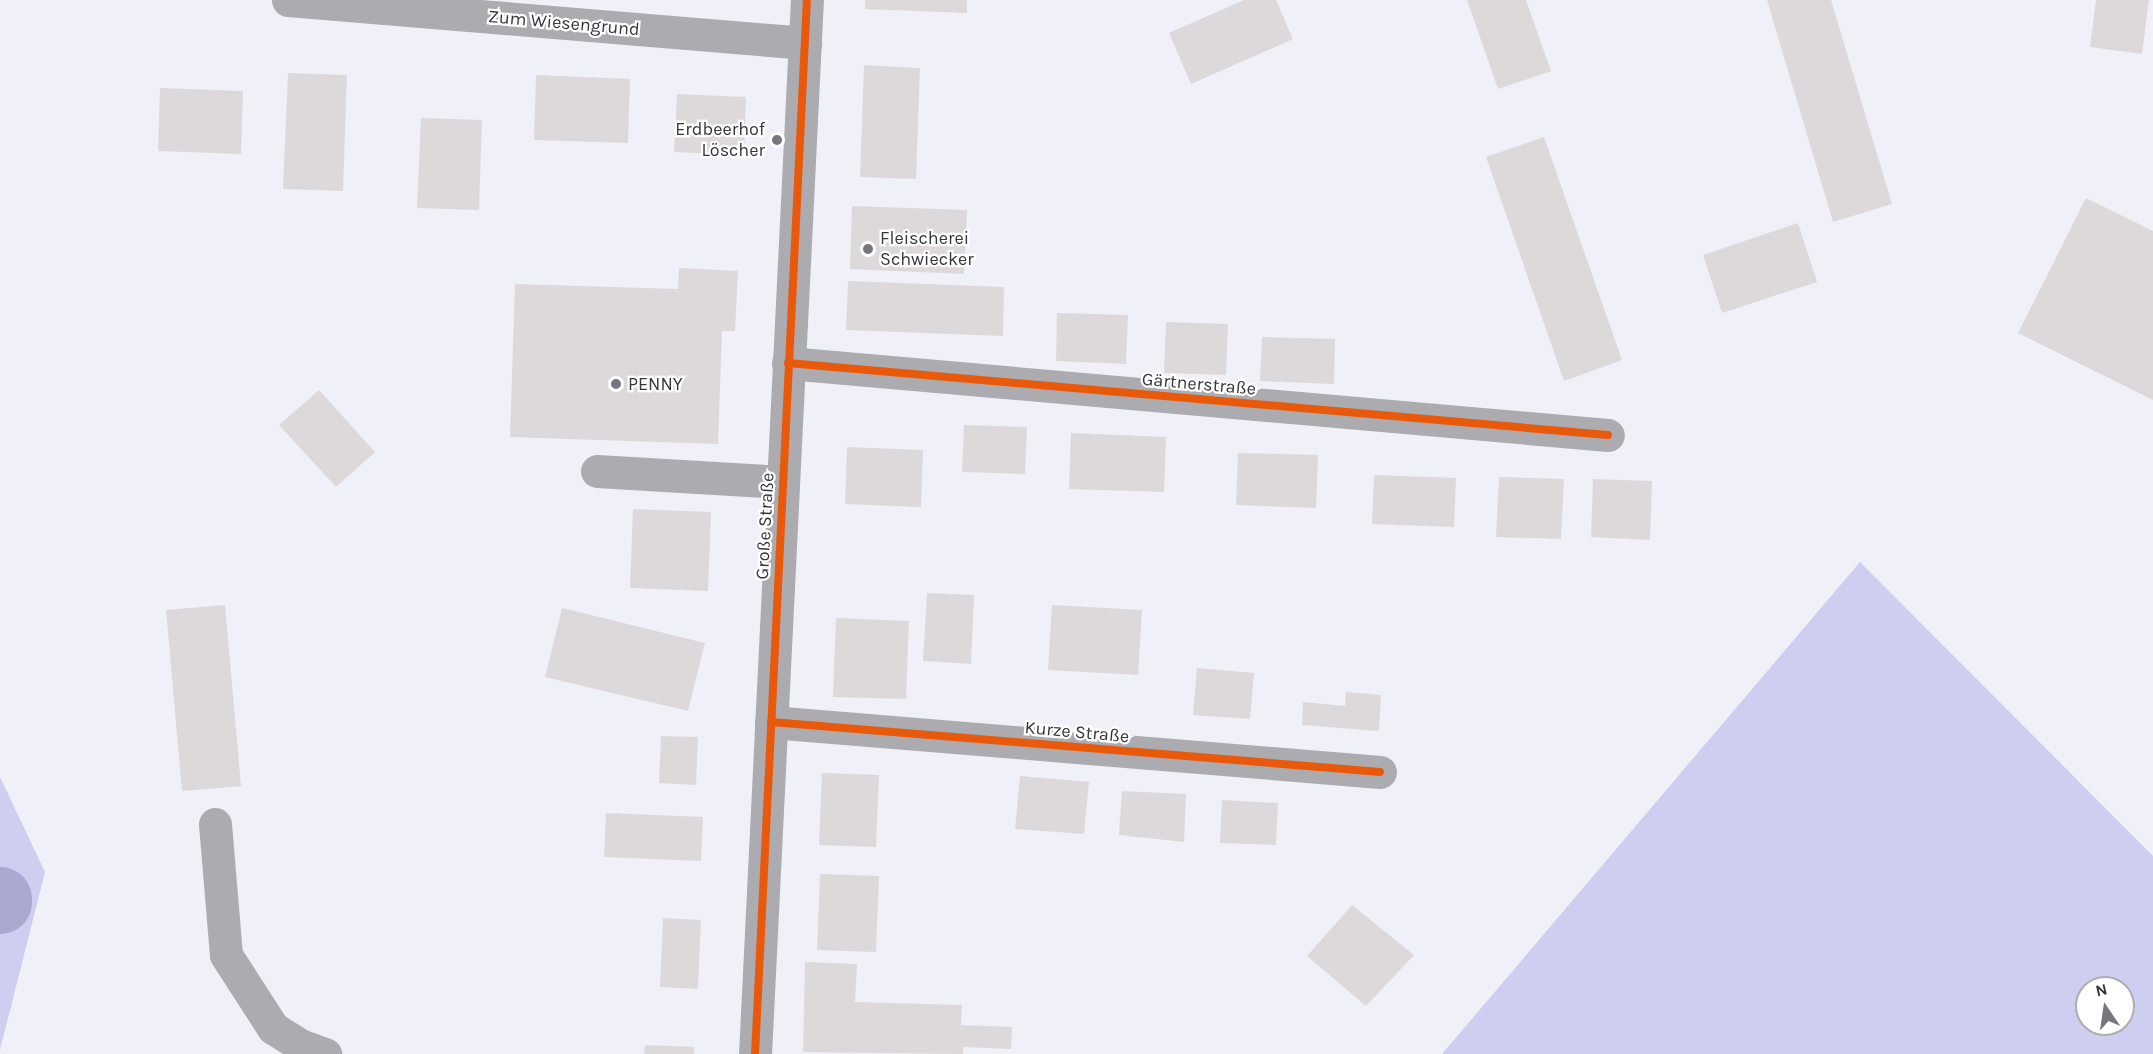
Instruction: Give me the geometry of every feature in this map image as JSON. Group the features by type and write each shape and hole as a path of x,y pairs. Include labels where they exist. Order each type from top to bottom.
{"street":[{"name":"Zum Wiesengrund","path":"288,0 805,43"},
{"name":"Große Straße","path":"755,1054 807,0"},
{"name":"Gärtnerstraße","path":"788,363 1608,435"},
{"path":"597,471 782,482"},
{"name":"Kurze Straße","path":"771,722 1380,772"},
{"path":"214,824 226,955 273,1028 300,1045 325,1054"}],"shaded area":[{"path":"1860,562 2153,856 2153,1054 1442,1054"},
{"path":"0,777 45,872 0,1050"}],"building":[{"path":"865,0 967,0 967,13 865,9"},
{"path":"1244,0 1276,0 1293,39 1191,84 1169,33"},
{"path":"1467,0 1526,0 1551,71 1498,89"},
{"path":"1767,0 1831,0 1892,204 1833,222"},
{"path":"2096,0 2149,0 2142,54 2090,47"},
{"path":"864,65 920,68 916,179 860,177"},
{"path":"288,73 347,75 343,191 283,189"},
{"path":"536,75 630,79 628,143 534,140"},
{"path":"160,88 243,91 241,154 158,151"},
{"path":"677,94 746,97 744,155 674,152"},
{"path":"421,118 482,120 479,210 417,208"},
{"path":"1544,137 1622,360 1564,381 1486,157"},
{"path":"2086,198 2153,231 2153,400 2018,333"},
{"path":"852,206 967,210 964,274 850,269"},
{"path":"1798,223 1817,282 1722,313 1703,255"},
{"name":"PENNY","path":"679,268 738,271 735,331 722,331 718,444 510,437 515,284 678,289"},
{"path":"848,281 1004,287 1003,336 846,330"},
{"path":"1057,313 1128,315 1126,364 1056,361"},
{"path":"1166,322 1228,324 1226,375 1164,373"},
{"path":"1262,337 1335,339 1334,384 1260,381"},
{"path":"319,390 375,452 336,487 279,425"},
{"path":"964,425 1027,427 1025,474 962,472"},
{"path":"1071,433 1166,437 1164,492 1069,489"},
{"path":"847,447 923,450 921,507 845,504"},
{"path":"1238,453 1318,455 1316,508 1236,505"},
{"path":"1374,475 1456,478 1454,527 1372,524"},
{"path":"1499,477 1564,479 1561,539 1496,537"},
{"path":"1593,479 1652,481 1650,540 1591,537"},
{"path":"633,509 711,512 708,591 630,588"},
{"path":"927,593 974,595 971,664 923,661"},
{"path":"225,605 241,786 182,791 166,610"},
{"path":"1052,605 1142,610 1138,675 1048,670"},
{"path":"562,608 705,643 688,711 545,677"},
{"path":"836,618 909,621 906,699 833,697"},
{"path":"1197,668 1254,673 1250,719 1193,715"},
{"path":"1346,692 1381,695 1379,731 1302,725 1303,702 1345,706"},
{"path":"661,736 698,737 696,785 659,783"},
{"path":"822,773 879,775 876,847 819,845"},
{"path":"1020,776 1089,782 1084,834 1015,829"},
{"path":"1122,791 1186,794 1184,842 1119,835"},
{"path":"1222,800 1278,803 1276,845 1220,843"},
{"path":"606,813 703,817 701,861 604,857"},
{"path":"820,874 879,876 876,952 817,950"},
{"path":"1352,905 1414,955 1366,1006 1307,956"},
{"path":"663,918 701,920 698,989 660,987"},
{"path":"805,962 857,964 855,1002 962,1005 961,1025 1012,1027 1011,1049 963,1047 963,1054 803,1052"},
{"path":"645,1045 694,1047 694,1054 644,1054"}],"cycle path":[{"path":"755,1054 807,0"},
{"path":"788,363 1608,435"},
{"path":"771,722 1380,772"}],"place":[{"name":"Erdbeerhof Löscher","path":"777,140"},
{"name":"Fleischerei Schwiecker","path":"868,249"},
{"name":"PENNY","path":"616,384"}]}
